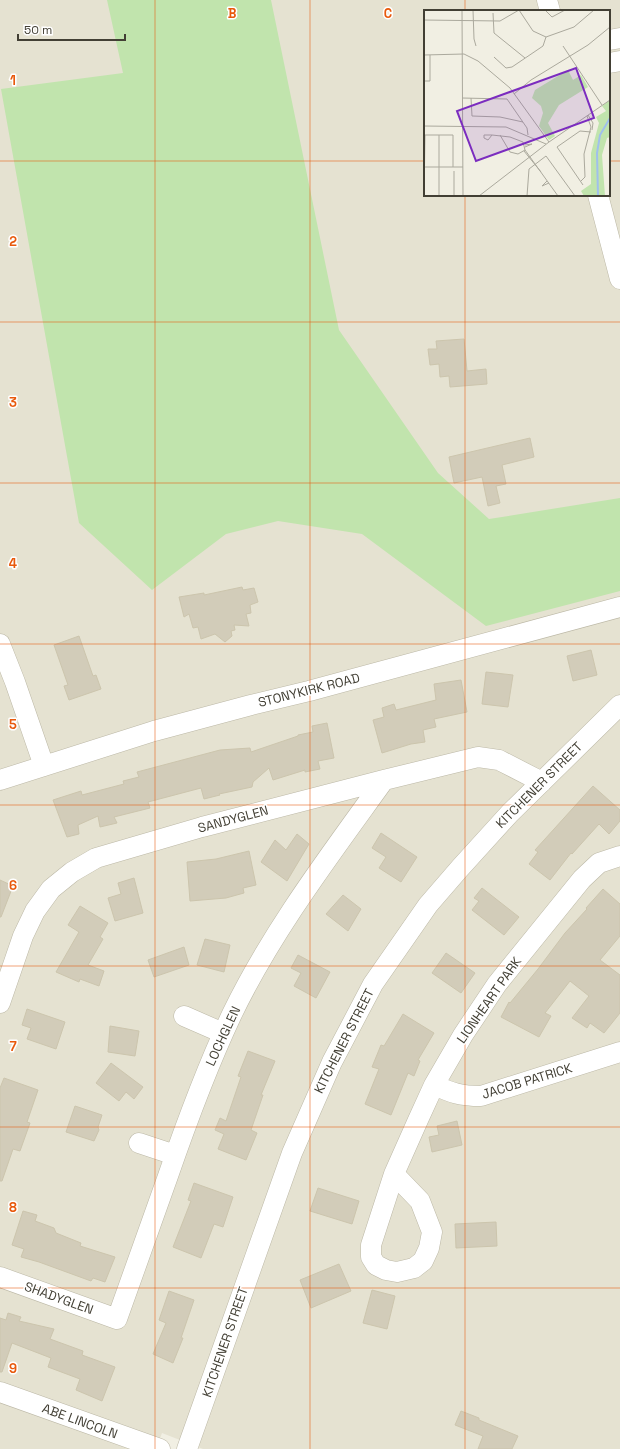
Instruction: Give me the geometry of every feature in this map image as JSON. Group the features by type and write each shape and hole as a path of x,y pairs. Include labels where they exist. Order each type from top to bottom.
{"street":[{"path":"547,0 550,10"},
{"path":"610,40 620,38"},
{"path":"610,62 620,60"},
{"path":"598,196 620,279"},
{"name":"STONYKIRK ROAD","path":"0,780 154,731 309,691 620,607"},
{"path":"0,644 15,682 44,766"},
{"name":"KITCHENER STREET","path":"187,1449 292,1153 332,1062 373,984 428,905 510,812 620,705"},
{"name":"SANDYGLEN","path":"0,1003 23,936 35,911 51,890 72,872 96,858 202,827 478,757 499,760 542,782"},
{"name":"LOCHGLEN","path":"117,1319 175,1155 208,1068 232,1014 273,941 297,904 384,780"},
{"name":"LIONHEART PARK","path":"394,1174 434,1085 463,1035 497,984 582,878 599,863 620,856"},
{"path":"184,1016 224,1033"},
{"name":"JACOB PATRICK","path":"434,1085 463,1096 481,1096 620,1052"},
{"path":"139,1143 175,1155"},
{"name":"SHADYGLEN","path":"0,1277 117,1319"},
{"name":"ABE LINCOLN","path":"0,1392 160,1449"}],"shaded area":[{"path":"0,0 620,0 620,1449 203,1449 162,1433 156,1449 0,1449"}],"green space":[{"path":"107,0 271,0 339,330 438,473 489,519 620,498 620,591 486,626 362,534 278,521 226,534 152,590 79,523 1,89 123,73"}],"building":[{"path":"464,339 467,371 486,369 487,384 450,387 449,376 440,377 439,364 430,365 428,349 437,349 436,341"},
{"path":"530,438 534,457 502,465 506,484 496,486 500,503 488,506 482,477 454,483 449,457"},
{"path":"242,587 243,590 254,588 258,602 250,605 251,613 246,614 249,626 234,625 235,630 231,631 232,636 225,642 215,634 201,639 198,627 193,628 189,614 184,617 179,597 204,593 204,595"},
{"path":"79,636 93,676 96,675 101,689 69,700 64,686 68,685 54,645"},
{"path":"591,650 597,675 573,681 567,656"},
{"path":"486,672 513,675 508,707 482,704"},
{"path":"461,680 467,712 434,719 436,727 423,730 425,742 411,744 382,753 373,720 384,717 382,708 394,704 396,710 436,700 434,684"},
{"path":"327,723 334,758 318,761 320,769 305,772 305,770 273,780 269,768 253,782 252,787 219,794 220,795 204,799 201,788 148,802 150,808 114,817 117,823 100,827 98,816 78,825 79,834 67,837 53,800 81,791 82,795 124,784 123,781 139,777 137,772 220,750 250,748 251,752 298,735 313,732 312,726"},
{"path":"593,786 620,810 620,821 609,834 599,824 572,854 571,853 550,880 529,864 538,852 535,850"},
{"path":"381,833 417,857 401,882 379,868 386,857 372,848"},
{"path":"297,834 309,844 287,881 261,862 275,840 286,850"},
{"path":"249,851 256,885 243,888 244,893 226,898 190,901 187,862 216,859"},
{"path":"134,878 143,913 115,921 108,898 121,894 118,883"},
{"path":"0,880 13,886 1,917 0,917"},
{"path":"482,888 519,917 504,935 472,910 479,901 474,898"},
{"path":"603,889 620,904 620,936 600,960 620,975 620,1013 604,1033 590,1023 587,1028 572,1018 589,996 570,981 545,1013 551,1016 539,1037 501,1017 509,1002 510,1003 565,933"},
{"path":"343,895 361,909 348,931 326,914"},
{"path":"80,906 108,923 100,937 103,939 88,965 104,971 99,986 80,979 79,982 56,972 79,932 68,925"},
{"path":"205,939 230,945 224,972 197,965"},
{"path":"184,947 189,965 154,977 148,960"},
{"path":"446,953 475,973 461,993 432,973"},
{"path":"298,955 330,972 316,998 294,986 301,973 291,968"},
{"path":"27,1009 65,1022 56,1049 27,1039 31,1028 22,1025"},
{"path":"403,1014 434,1033 418,1060 420,1061 414,1076 408,1073 391,1115 365,1104 379,1069 372,1067 381,1045 384,1046"},
{"path":"110,1026 139,1031 135,1056 108,1052"},
{"path":"248,1051 275,1061 261,1095 263,1095 251,1130 257,1133 246,1160 218,1149 224,1134 215,1130 220,1118 226,1121 241,1077 238,1076"},
{"path":"111,1063 143,1087 134,1099 126,1092 119,1101 96,1083"},
{"path":"4,1078 38,1090 27,1122 30,1123 20,1151 13,1149 2,1181 0,1181 0,1088"},
{"path":"75,1106 102,1115 98,1127 99,1130 94,1141 66,1132"},
{"path":"457,1121 462,1145 432,1152 429,1137 439,1135 437,1126"},
{"path":"194,1183 233,1197 223,1227 214,1224 201,1258 173,1247 191,1201 188,1200"},
{"path":"318,1188 359,1201 352,1224 310,1211"},
{"path":"23,1211 37,1215 35,1221 54,1228 56,1233 81,1243 80,1246 115,1257 105,1282 93,1278 91,1281 21,1257 24,1249 12,1245"},
{"path":"496,1222 497,1246 456,1248 455,1224"},
{"path":"339,1264 351,1291 311,1308 300,1280"},
{"path":"372,1290 395,1296 387,1329 363,1323"},
{"path":"169,1291 194,1300 181,1338 183,1338 173,1363 153,1354 166,1323 159,1320"},
{"path":"8,1313 21,1317 19,1321 54,1329 50,1339 83,1351 82,1355 115,1367 102,1401 76,1390 80,1379 48,1367 51,1358 12,1343 2,1372 0,1372 0,1318 6,1320"},
{"path":"461,1411 518,1436 512,1449 478,1449 483,1436 455,1425"}]}
